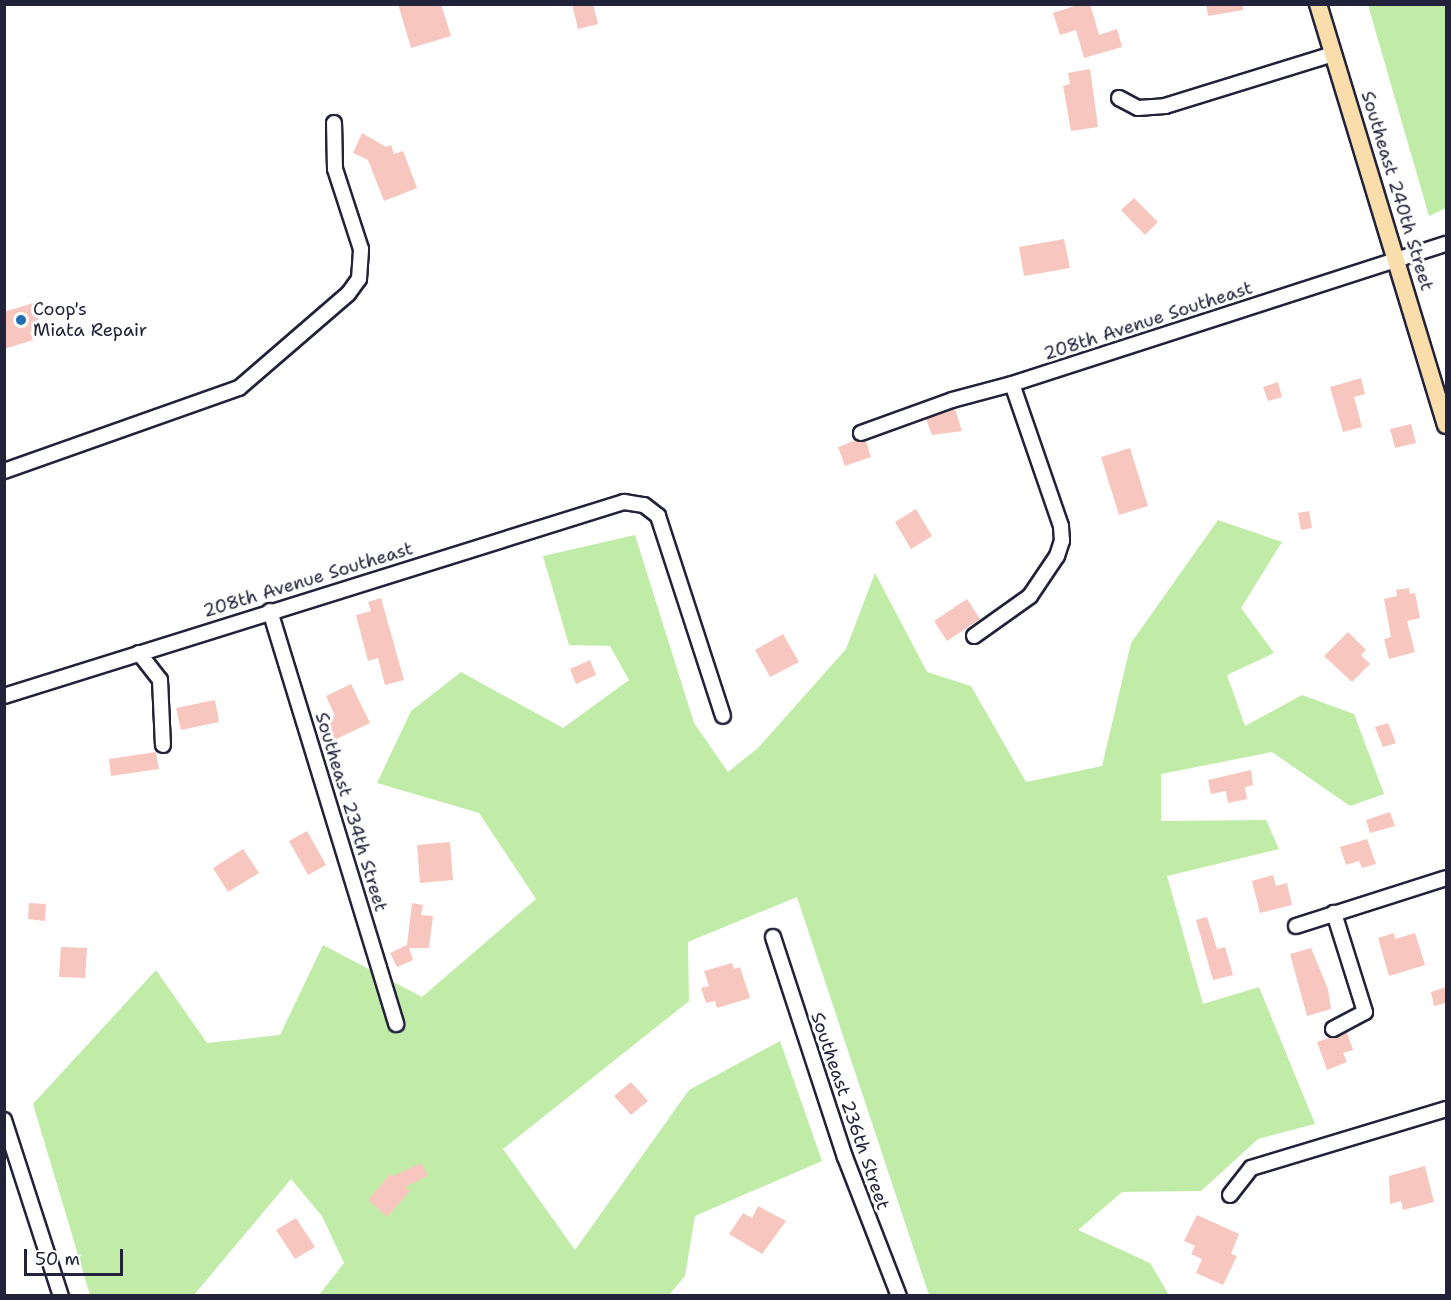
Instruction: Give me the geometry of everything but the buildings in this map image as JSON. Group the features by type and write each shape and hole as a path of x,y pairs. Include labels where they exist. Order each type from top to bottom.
{"main road":[{"name":"Southeast 240th Street","path":"1318,4 1398,260 1446,425"}],"street":[{"path":"1119,98 1138,108 1164,106 1333,54"},
{"path":"4,471 239,388 348,294 358,279 361,249 335,169 334,123"},
{"name":"208th Avenue Southeast","path":"861,433 952,400 1012,384 1446,244"},
{"path":"974,636 1030,596 1057,556 1062,541 1061,526 1012,384"},
{"name":"208th Avenue Southeast","path":"4,696 624,502 644,505 658,516 723,716"},
{"name":"Southeast 234th Street","path":"270,611 396,1024"},
{"path":"138,653 160,680 163,745"},
{"path":"1296,926 1446,878"},
{"path":"1333,1029 1365,1012 1334,913"},
{"name":"Southeast 236th Street","path":"773,937 846,1157 899,1296"},
{"path":"1230,1195 1251,1168 1446,1109"},
{"path":"4,1120 61,1296"}],"green space":[{"path":"1368,5 1446,5 1446,208 1429,216"},
{"path":"1218,520 1282,542 1241,608 1274,653 1227,675 1245,726 1302,695 1354,714 1384,794 1350,806 1272,752 1161,774 1161,821 1266,820 1279,849 1167,876 1203,1004 1259,987 1315,1124 1258,1139 1201,1191 1122,1192 1078,1230 1150,1263 1169,1295 929,1295 797,897 688,942 689,1001 503,1149 575,1250 689,1090 780,1041 822,1161 695,1216 685,1276 669,1295 319,1295 344,1263 322,1216 291,1179 194,1295 90,1295 33,1104 156,970 207,1043 280,1035 323,945 422,997 536,899 479,813 377,783 411,711 461,672 563,728 629,680 610,646 569,645 543,556 635,535 694,723 728,772 758,748 846,649 875,573 927,672 971,686 1026,782 1102,766 1131,643"}],"place":[{"name":"Coop's Miata Repair","path":"21,320"}]}
